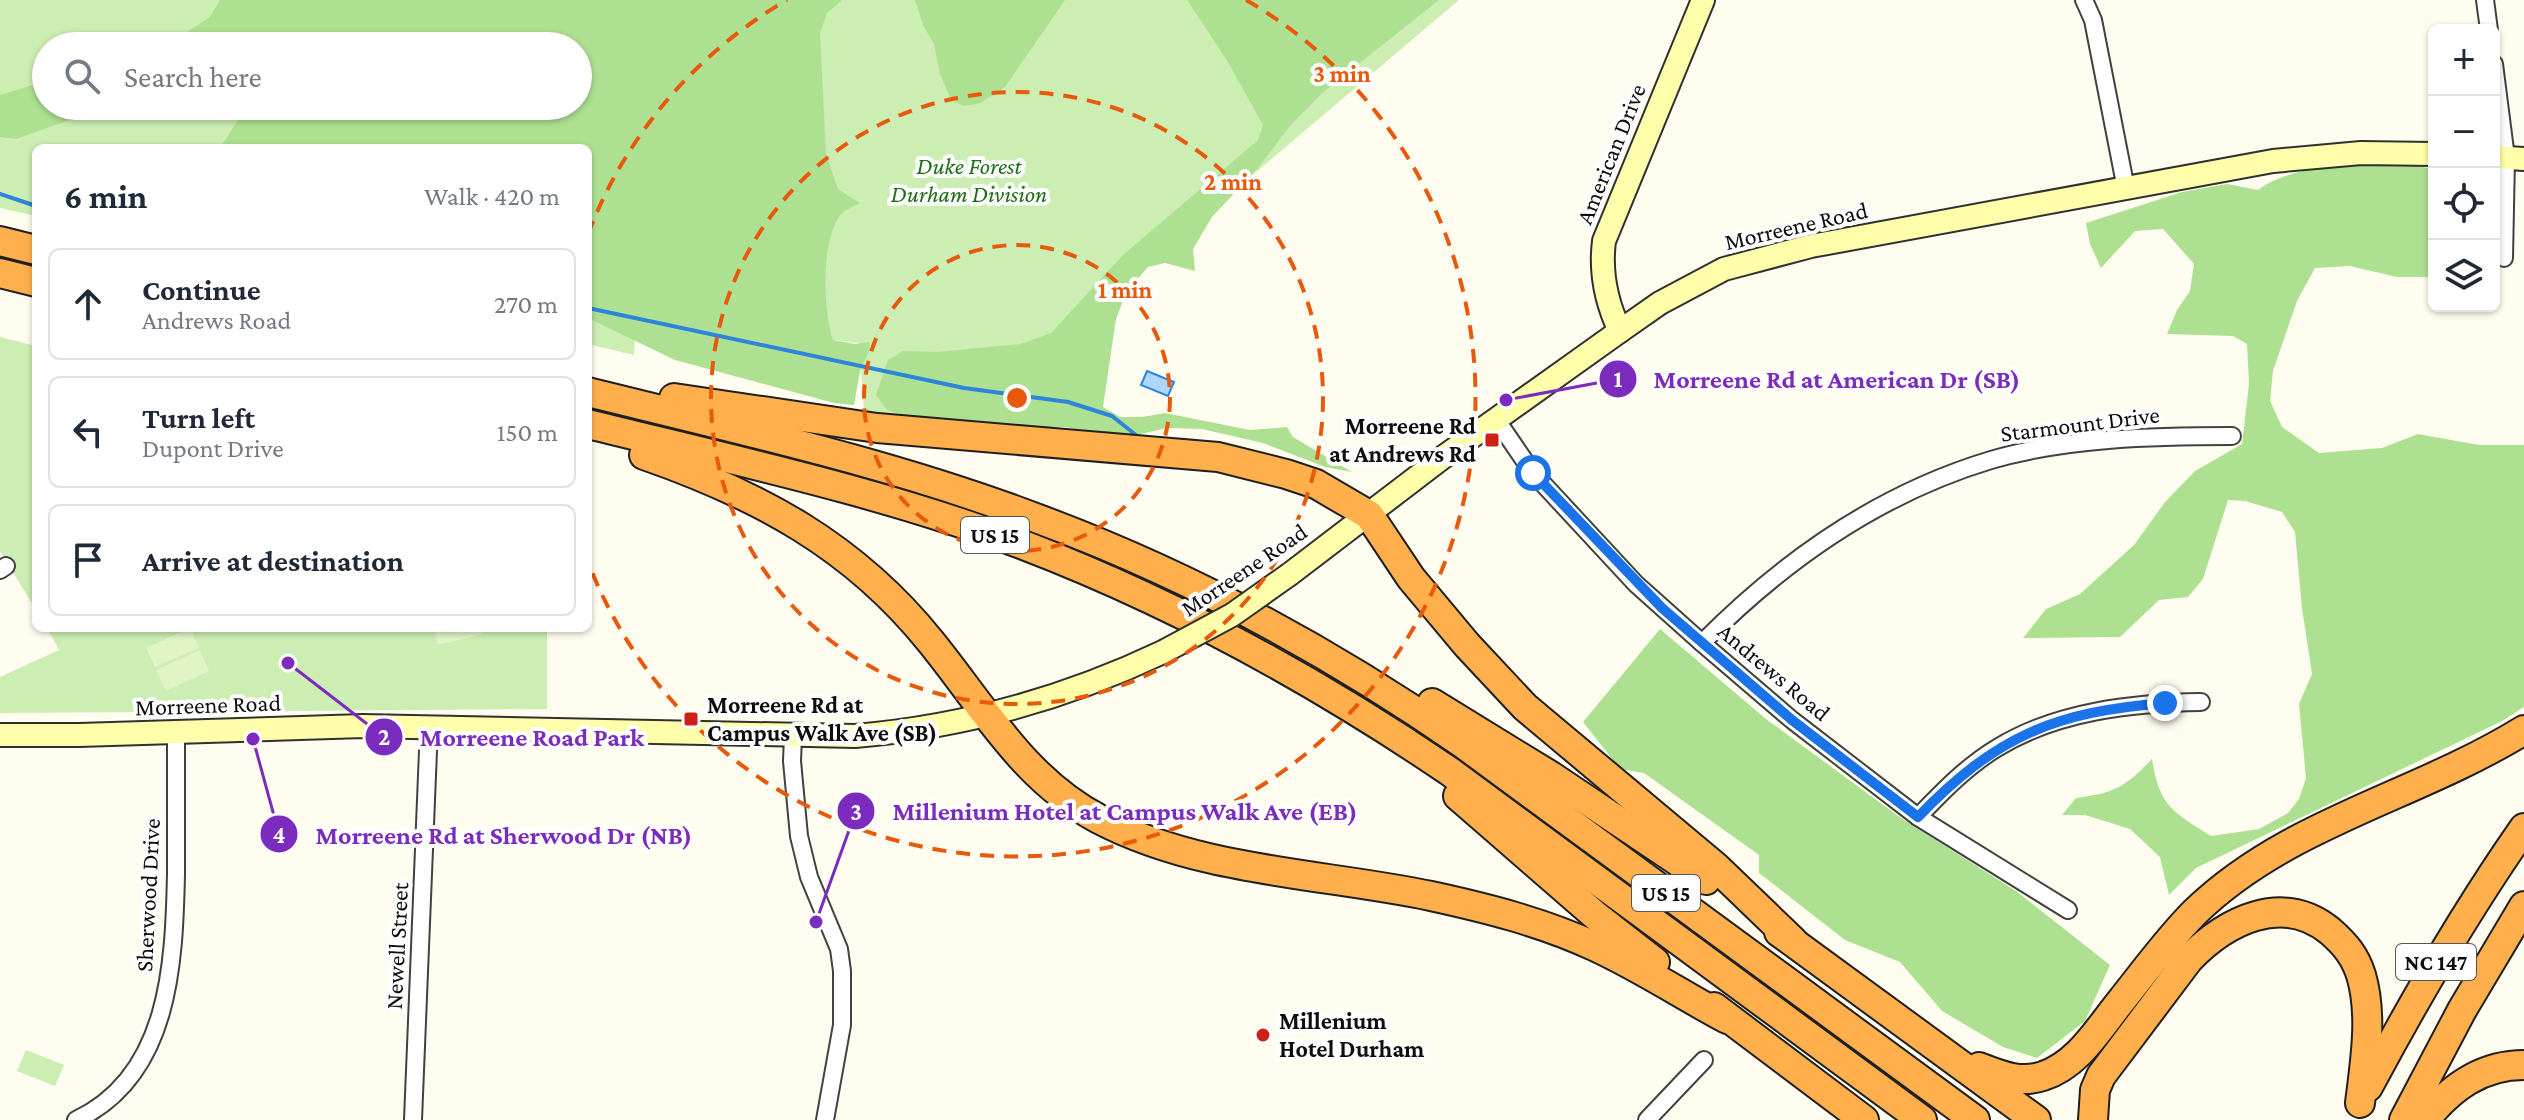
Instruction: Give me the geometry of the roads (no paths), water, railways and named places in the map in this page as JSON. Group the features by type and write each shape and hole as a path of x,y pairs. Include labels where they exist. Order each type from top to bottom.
{"highway":[{"path":"0,241 32,249"},
{"path":"0,273 32,281"},
{"path":"592,390 877,428 1218,457 1316,484 1369,515 1411,578 1525,707 1716,867 1793,941"},
{"name":"US 15","path":"592,390 898,472 1040,519 1194,585 1353,671 1498,769 1975,1120"},
{"name":"US 15","path":"592,425 910,508 1022,545 1113,582 1238,642 1374,721 1490,799 1922,1120"},
{"path":"592,436 736,490 815,534 867,574 899,606 930,640 1009,746 1071,802 1096,818 1147,842 1257,867 1431,896 1525,920 1571,936 1619,958 1727,1019"},
{"path":"1353,671 1436,704 1651,841 2036,1120"},
{"path":"1374,721 1409,758 1444,784 1596,916 1727,1019 1864,1120"},
{"path":"1948,1055 2000,1076 2020,1080 2044,1076 2060,1068 2083,1049 2177,932 2237,876 2319,827 2413,787 2524,730"},
{"name":"NC 147","path":"2357,1111 2429,973 2473,900 2524,828"},
{"name":"NC 147","path":"2404,1120 2462,1010 2524,906"},
{"path":"2093,1120 2095,1090 2101,1076 2189,959 2210,939 2232,925 2267,913 2300,916 2316,922 2346,946 2354,958 2363,980 2367,1007 2366,1054 2357,1111"},
{"path":"2425,1120 2447,1094 2464,1081 2496,1068 2524,1065"}],"street":[{"name":"American Drive","path":"1620,331 1611,312 1604,281 1604,241 1616,205 1703,0"},
{"path":"2084,0 2093,20 2126,189"},
{"path":"2485,0 2488,24"},
{"path":"2499,96 2508,158 2504,258"},
{"name":"Morreene Road","path":"0,735 429,726 793,736 876,734 986,715 1098,682 1232,615 1620,331 1699,281 1753,259 2297,158 2361,153 2428,154"},
{"name":"Andrews Road","path":"1496,419 1533,473 1636,584 1702,643 1792,720 1918,817 2068,910"},
{"name":"Starmount Drive","path":"1702,643 1819,542 1890,501 1972,466 2014,454 2068,446 2156,437 2232,436"},
{"path":"1918,817 1965,772 1994,750 2034,730 2083,714 2139,705 2201,702"},
{"name":"Newell Street","path":"413,1120 429,726"},
{"name":"Sherwood Drive","path":"76,1120 100,1106 125,1084 145,1053 162,1014 174,937 176,732"},
{"path":"793,736 792,761 799,836 809,877 839,949 842,971 842,1025 825,1120"},
{"path":"1647,1120 1704,1060"}],"water":[{"path":"1147,371 1174,382 1168,396 1141,385"}],"waterway":[{"path":"0,194 32,205"},
{"path":"592,309 964,388 1068,402 1112,416 1141,439"}],"place":[{"name":"Morreene Rd at American Dr (SB)","path":"1506,400"},
{"name":"Morreene Rd at Andrews Rd","path":"1492,440"},
{"name":"Morreene Road Park","path":"288,663"},
{"name":"Morreene Rd at Campus Walk Ave (SB)","path":"691,719"},
{"name":"Morreene Rd at Sherwood Dr (NB)","path":"253,739"},
{"name":"Millenium Hotel at Campus Walk Ave (EB)","path":"816,922"},
{"name":"Millenium Hotel Durham","path":"1263,1035"}],"park label":[{"name":"Duke Forest Durham Division","path":"969,180"}]}
